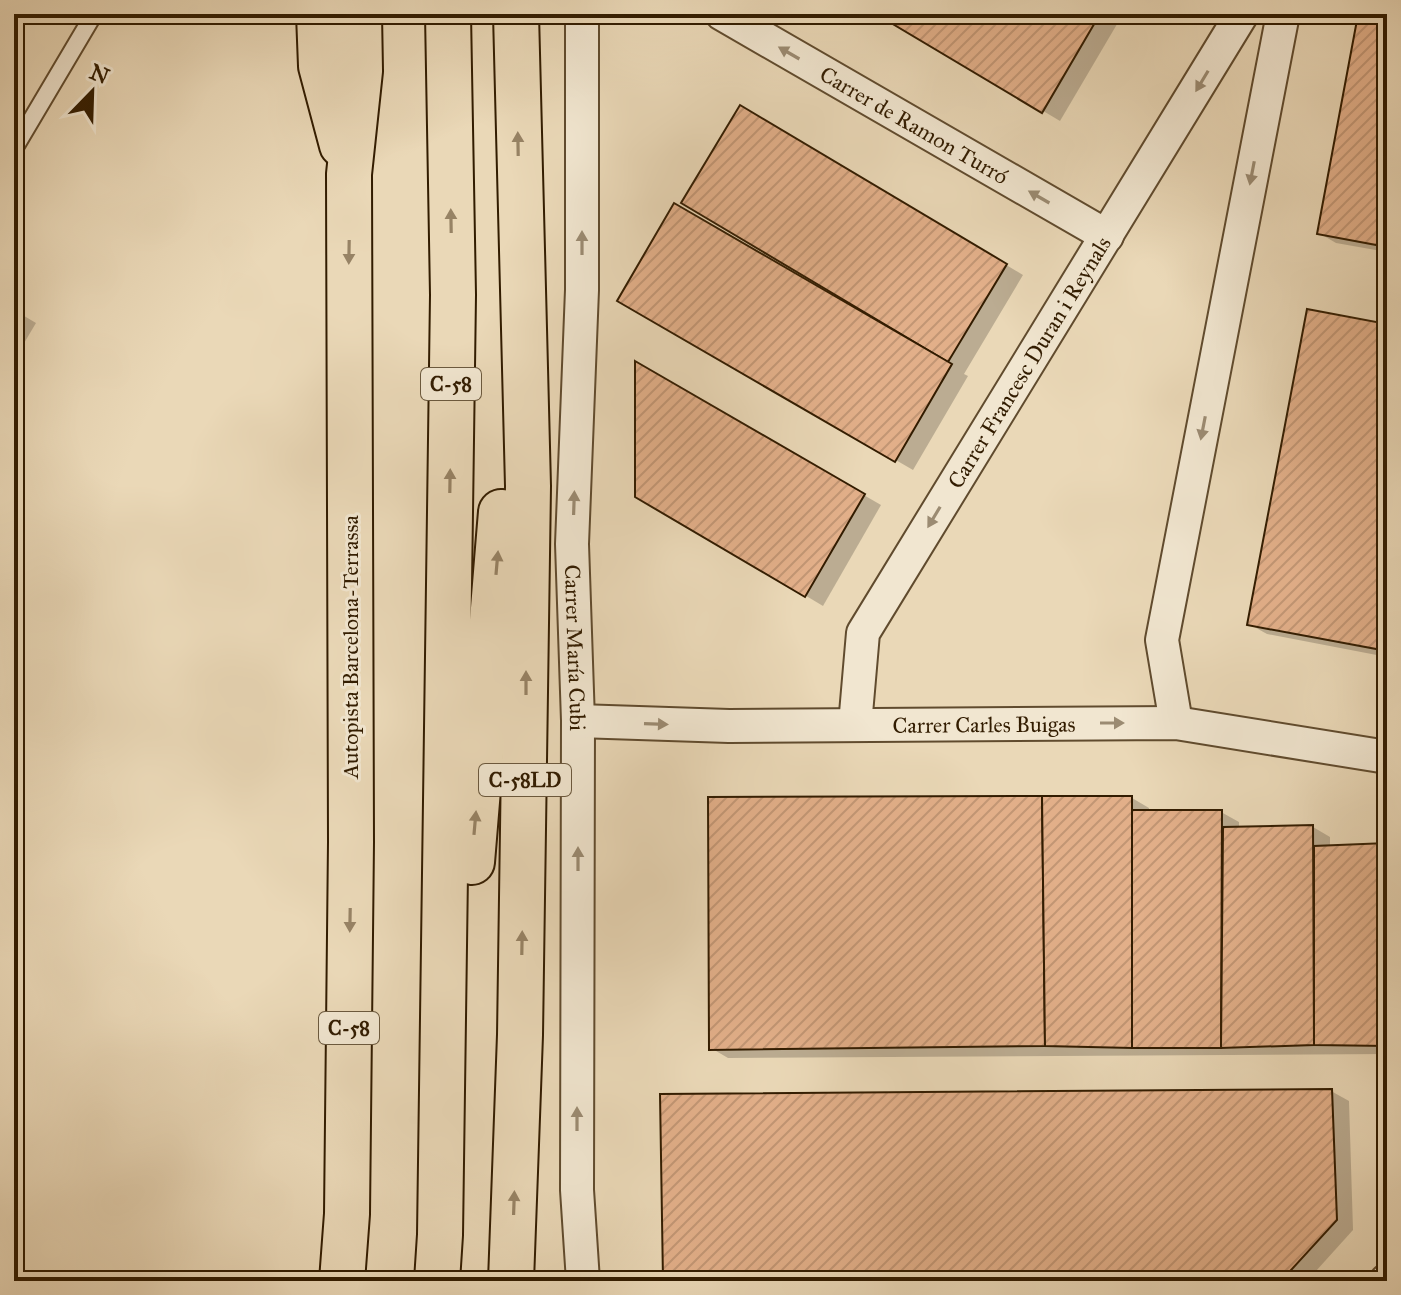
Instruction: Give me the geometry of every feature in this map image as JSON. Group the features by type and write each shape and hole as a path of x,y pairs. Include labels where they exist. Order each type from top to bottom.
{"highway":[{"path":"319,14 321,66 349,174"},
{"name":"Autopista Barcelona-Terrassa","path":"342,1281 347,1214 351,842 349,174 360,71 359,14"},
{"name":"C-58","path":"437,1281 453,295 448,14"},
{"name":"C-58LD","path":"511,1281 520,1035 528,486 516,14"},
{"path":"440,1235 521,278"}],"street":[{"name":"Carrer María Cubi","path":"582,14 582,290 572,544 578,721 577,1190 583,1281"},
{"name":"Carrer de Ramon Turró","path":"722,14 1107,236"},
{"name":"Carrer Francesc Duran i Reynals","path":"855,725 863,633 1242,14"},
{"path":"1176,723 1162,640 1283,14"},
{"name":"Carrer Carles Buigas","path":"578,721 729,726 1176,723 1387,757"}],"lane":[{"path":"14,149 94,14"}],"building":[{"path":"876,14 1100,14 1042,113"},
{"path":"1357,20 1387,26 1387,247 1317,234"},
{"path":"740,105 1007,264 948,362 681,203"},
{"path":"674,203 952,364 895,462 617,301"},
{"path":"1307,309 1387,324 1387,651 1247,625"},
{"path":"635,361 865,494 805,597 635,497"},
{"path":"1042,796 1045,1046 709,1050 708,797"},
{"path":"1042,796 1132,796 1132,1048 1045,1046"},
{"path":"1132,810 1222,810 1221,1048 1132,1048"},
{"path":"1313,825 1314,1045 1221,1048 1223,827"},
{"path":"1387,843 1387,1046 1314,1045 1314,846"},
{"path":"1332,1089 1337,1220 1281,1281 663,1281 660,1094"}]}
